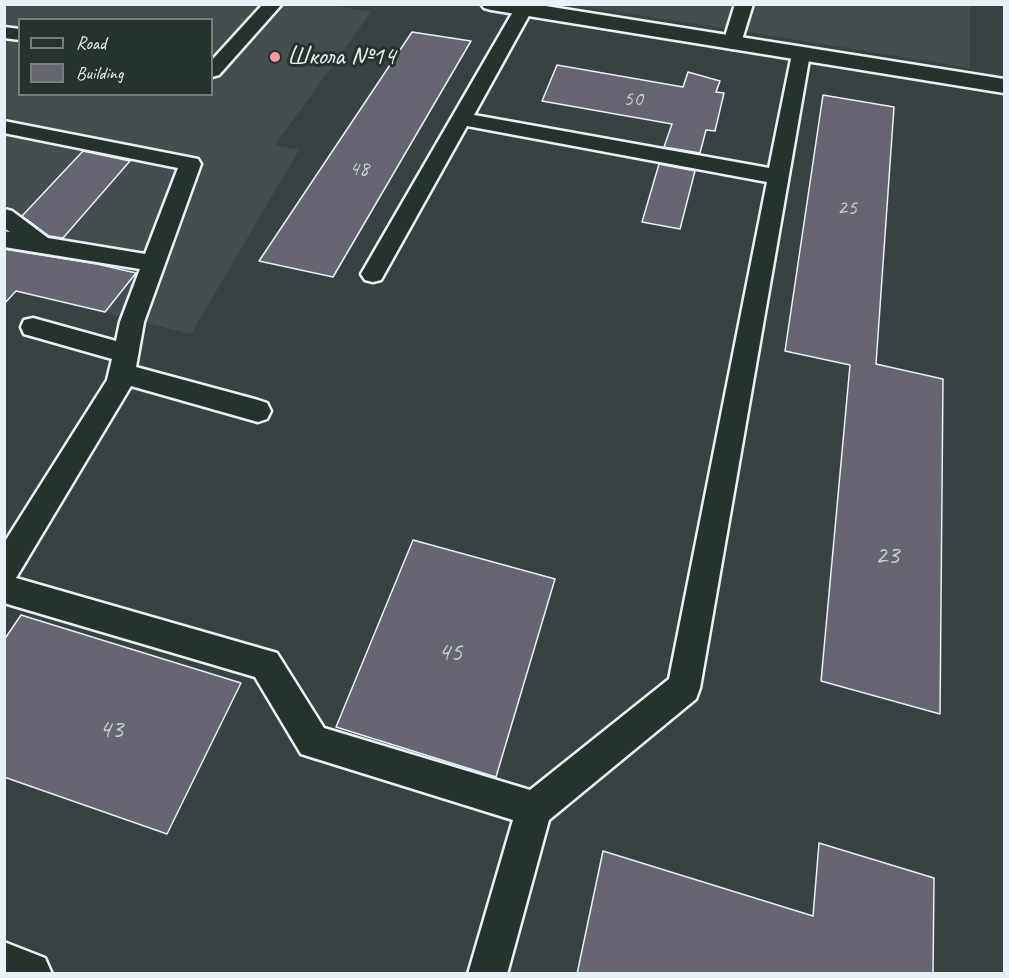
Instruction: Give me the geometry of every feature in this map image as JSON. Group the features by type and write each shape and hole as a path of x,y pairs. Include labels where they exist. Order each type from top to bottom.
{"street":[{"path":"491,4 1005,86"},
{"path":"4,964 29,974"}],"lane":[{"path":"213,70 273,4"},
{"path":"732,43 744,4"},
{"path":"374,274 523,10"},
{"path":"487,974 534,809 684,688 801,54"},
{"path":"463,119 778,177"},
{"path":"4,127 190,164 132,322 124,364 4,570"},
{"path":"4,216 43,245"},
{"path":"4,239 153,263"},
{"path":"33,327 124,364 258,411"},
{"path":"4,589 266,664 314,742 534,809"}],"shaded area":[{"path":"325,4 371,12 275,145 299,150 191,334 5,288 5,5"},
{"path":"574,5 970,5 970,68 736,30"}],"building":[{"path":"412,32 471,41 333,277 259,261"},
{"path":"557,65 683,87 688,72 720,81 716,92 724,93 715,131 706,130 700,153 664,147 672,124 542,101"},
{"path":"823,95 894,107 876,364 943,379 940,714 821,681 850,365 785,351"},
{"path":"83,151 130,161 63,238 49,236 22,216"},
{"path":"659,164 695,171 680,229 642,222"},
{"path":"4,249 97,264 136,273 105,312 16,291 4,304"},
{"path":"413,540 555,579 496,777 336,727"},
{"path":"21,615 241,683 167,834 4,777 4,640"},
{"path":"819,843 934,878 933,974 577,974 603,851 813,916"}],"place":[{"name":"Школа №14","path":"275,57"}]}
